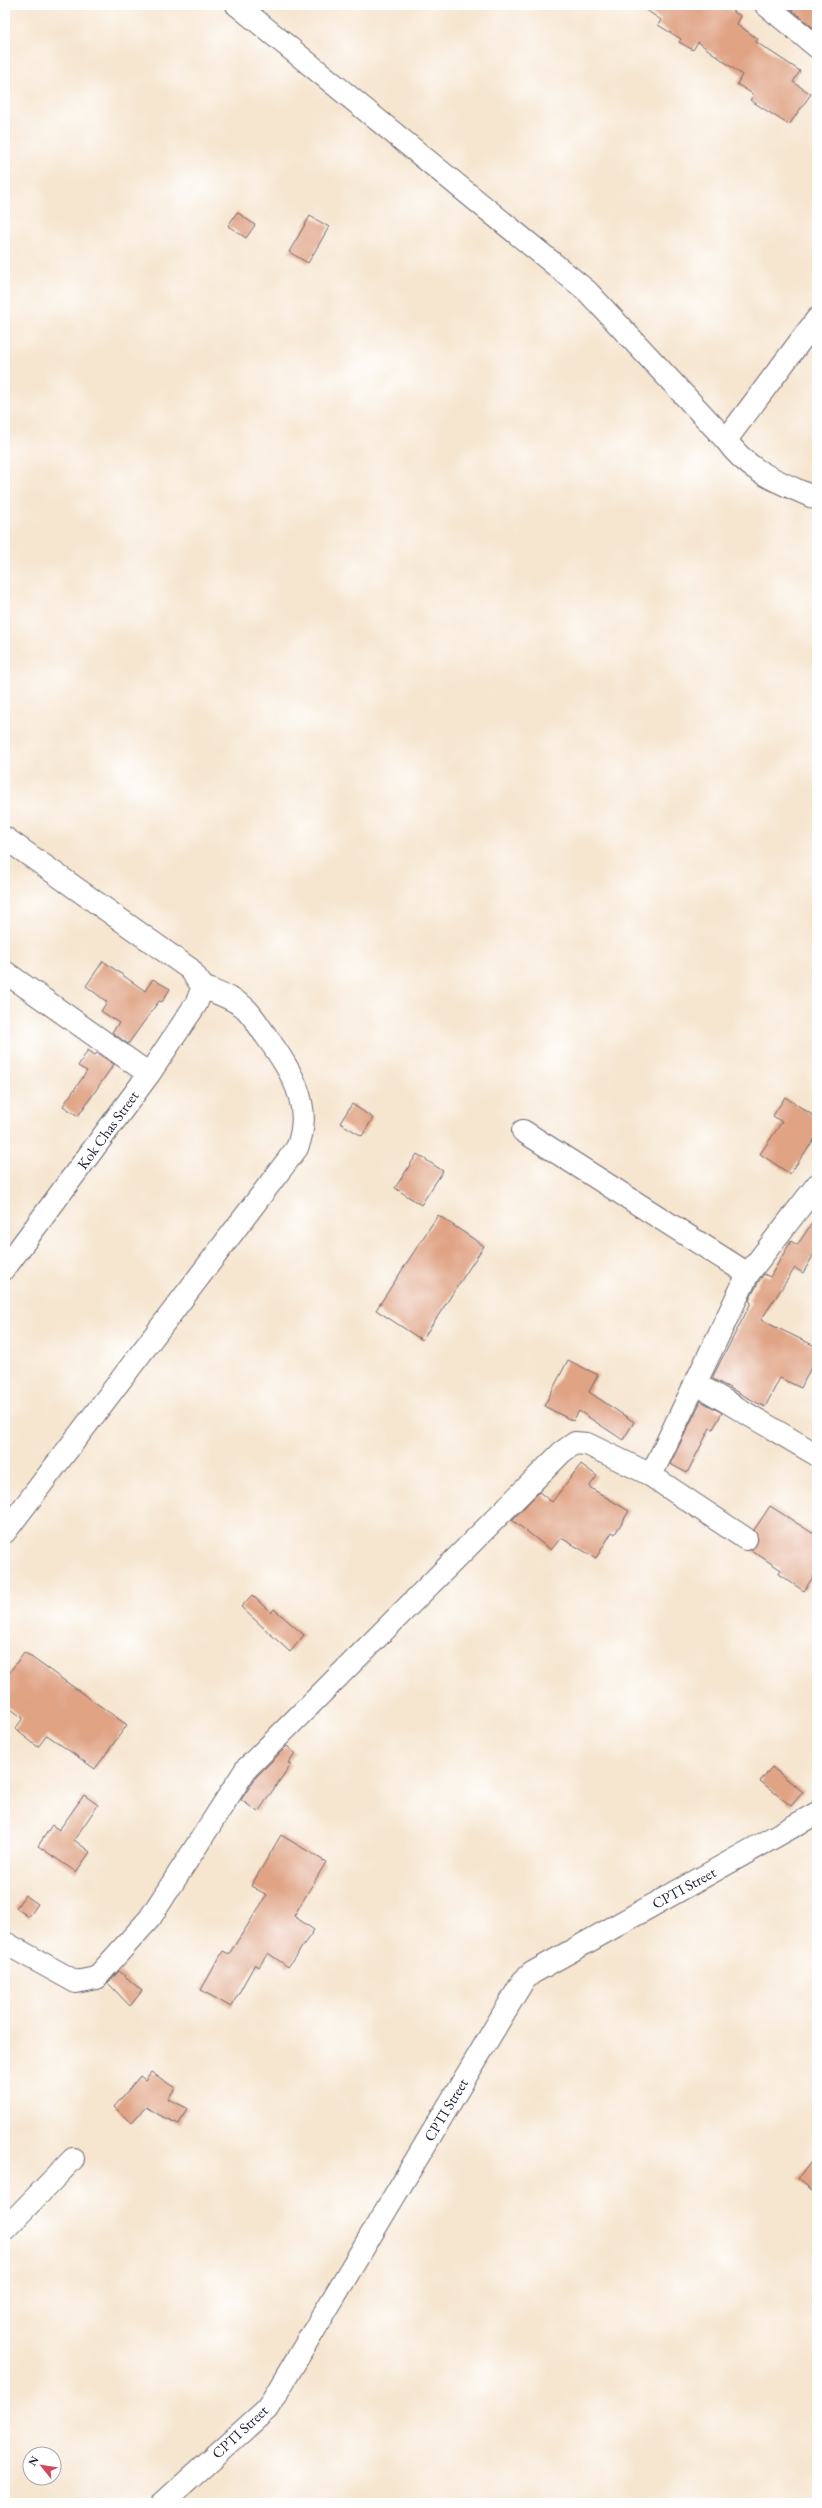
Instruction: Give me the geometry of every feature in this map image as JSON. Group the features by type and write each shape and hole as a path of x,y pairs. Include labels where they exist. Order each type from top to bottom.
{"street":[{"path":"237,5 587,290 726,440 738,457 758,472 817,499"},
{"path":"766,5 817,47"},
{"path":"726,440 817,319"},
{"path":"5,838 190,969 203,987 246,1009 282,1058 300,1093 303,1113 302,1135 297,1148 5,1532"},
{"path":"5,972 149,1074"},
{"name":"Kok Chas Street","path":"5,1268 149,1074 196,1004 203,987"},
{"path":"523,1131 748,1274"},
{"path":"647,1473 658,1463 748,1274 815,1190"},
{"path":"695,1383 817,1455"},
{"path":"5,1943 76,1982 96,1978 150,1918 246,1769 562,1452 575,1443 587,1444 647,1473 746,1539"},
{"name":"CPTI Street","path":"163,2503 270,2406 523,1981 532,1973 813,1823"},
{"path":"5,2229 73,2159"}],"building":[{"path":"639,5 722,5 741,16 737,24 758,39 756,42 800,71 793,82 811,94 789,125 750,100 754,95 737,84 742,75 698,42 693,50 679,42 681,39 658,25 661,20"},
{"path":"786,5 817,5 817,31"},
{"path":"237,212 255,225 246,238 228,226"},
{"path":"310,216 329,227 308,263 289,252"},
{"path":"103,961 145,991 153,979 170,989 162,1002 159,1001 128,1044 112,1032 119,1023 101,1011 107,1002 86,986"},
{"path":"88,1050 95,1055 97,1053 114,1064 78,1116 63,1106 87,1071 78,1066"},
{"path":"785,1097 817,1118 817,1135 790,1174 760,1154 782,1122 773,1116"},
{"path":"352,1104 373,1118 362,1136 340,1123"},
{"path":"417,1154 443,1171 421,1205 395,1188"},
{"path":"438,1215 484,1246 422,1340 376,1310"},
{"path":"817,1216 817,1249 803,1273 795,1268 761,1320 817,1347 817,1355 801,1388 780,1378 765,1407 713,1379 713,1376 751,1303 749,1300 759,1281 764,1274 770,1277 791,1241 797,1245"},
{"path":"568,1360 598,1375 589,1392 634,1422 623,1440 579,1411 573,1421 544,1406"},
{"path":"701,1401 722,1413 713,1429 710,1428 687,1473 670,1464"},
{"path":"581,1464 597,1476 589,1487 629,1511 615,1534 612,1532 596,1558 561,1538 551,1550 512,1520 539,1492 552,1502"},
{"path":"770,1506 817,1536 817,1571 804,1591 778,1574 781,1570 751,1550 758,1540 754,1530"},
{"path":"252,1595 271,1613 274,1609 304,1635 290,1652 241,1607"},
{"path":"24,1652 127,1725 95,1769 47,1735 38,1747 15,1729 23,1718 5,1705 5,1679"},
{"path":"287,1746 295,1753 288,1763 291,1764 258,1812 241,1800 256,1777"},
{"path":"772,1767 803,1792 791,1806 760,1781"},
{"path":"84,1795 98,1805 74,1840 90,1852 76,1872 38,1846 52,1825 59,1830"},
{"path":"281,1835 326,1862 294,1916 314,1930 288,1967 268,1953 259,1967 255,1964 231,2007 201,1990 223,1951 229,1954 267,1895 251,1886"},
{"path":"25,1895 38,1904 29,1917 16,1908"},
{"path":"119,1971 142,1991 130,2006 108,1983"},
{"path":"151,2072 175,2088 168,2099 187,2108 179,2124 158,2115 146,2107 131,2123 114,2107 140,2076 145,2080"},
{"path":"817,2154 817,2194 798,2179"}]}
